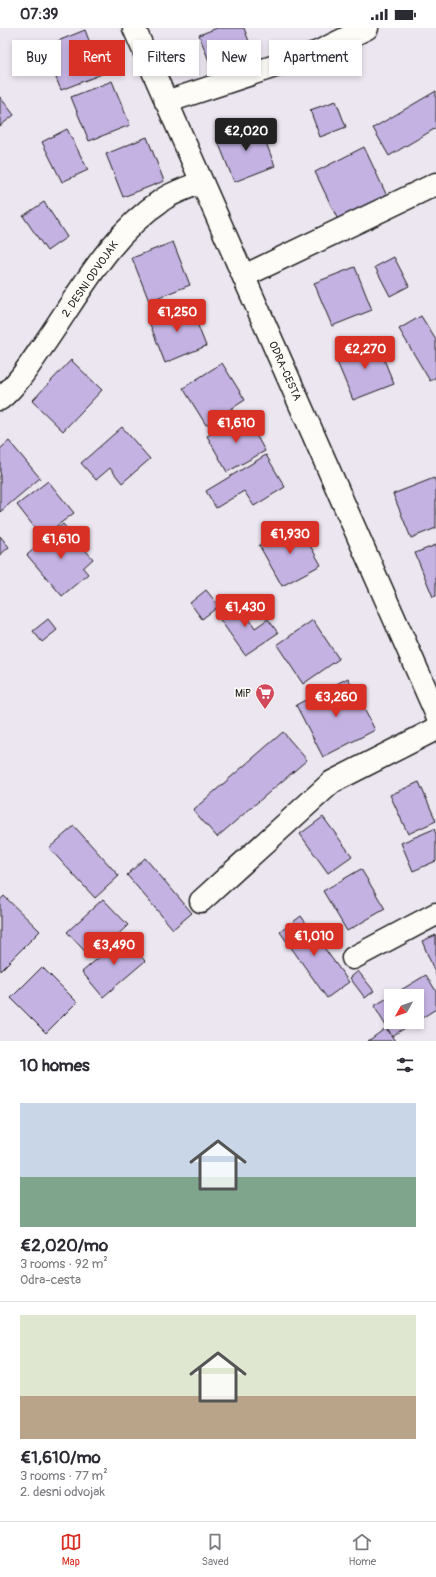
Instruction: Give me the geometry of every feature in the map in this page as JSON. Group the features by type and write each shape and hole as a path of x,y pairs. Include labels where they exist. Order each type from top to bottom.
{"main road":[{"name":"ODRA-CESTA","path":"134,28 436,714"},
{"path":"166,102 318,52 367,28"},
{"name":"2. DESNI ODVOJAK","path":"0,399 12,389 65,315 97,265 118,238 162,199 201,182"},
{"path":"244,276 436,184"},
{"path":"201,901 332,782 436,730"},
{"path":"353,958 436,914"}],"building":[{"path":"217,28 244,28 248,40 207,40 207,56 199,35"},
{"path":"85,30 89,40 69,40 69,76 97,76 61,90 55,76 61,76 60,40"},
{"path":"215,76 224,76 216,79"},
{"path":"112,81 130,125 89,141 71,97"},
{"path":"436,91 436,128 389,156 373,128"},
{"path":"0,97 14,115 0,126"},
{"path":"336,101 346,127 320,137 310,110"},
{"path":"258,122 275,166 234,182 217,139"},
{"path":"67,129 88,170 62,182 42,142"},
{"path":"147,137 164,181 123,197 106,154"},
{"path":"364,147 387,196 338,220 315,172"},
{"path":"44,202 67,237 47,251 23,216"},
{"path":"173,242 190,285 149,301 132,258"},
{"path":"394,257 409,286 390,296 375,267"},
{"path":"355,267 372,310 332,326 314,283"},
{"path":"189,303 206,346 165,363 148,319"},
{"path":"421,316 436,340 436,377 430,381 399,329"},
{"path":"376,340 394,384 353,400 335,357"},
{"path":"71,360 102,390 63,431 32,401"},
{"path":"222,363 245,400 206,425 183,388"},
{"path":"245,415 265,451 227,472 207,436"},
{"path":"122,427 150,459 122,483 110,468 96,480 81,463"},
{"path":"9,441 40,478 0,512 0,449"},
{"path":"266,455 285,487 254,506 244,491 216,508 206,491"},
{"path":"434,478 436,483 436,528 411,538 393,494"},
{"path":"48,481 74,513 42,537 17,505"},
{"path":"63,524 93,559 83,568 88,574 62,596 27,555"},
{"path":"298,524 321,565 282,586 259,545"},
{"path":"0,536 9,547 0,555"},
{"path":"436,545 436,596 433,597 415,553"},
{"path":"206,590 219,606 202,619 190,603"},
{"path":"237,600 255,628 268,619 278,633 245,655 216,614"},
{"path":"48,619 57,630 42,642 33,631"},
{"path":"313,620 339,659 303,684 277,645"},
{"path":"348,678 375,730 323,757 296,705"},
{"path":"283,732 307,760 217,837 193,810"},
{"path":"419,782 436,821 408,834 390,795"},
{"path":"323,817 352,856 328,873 300,834"},
{"path":"74,826 119,876 95,898 49,848"},
{"path":"434,829 436,834 436,861 413,871 401,843"},
{"path":"145,858 192,913 173,929 127,875"},
{"path":"361,869 385,909 347,931 323,891"},
{"path":"4,896 40,931 0,971 0,900"},
{"path":"103,899 128,925 92,959 67,932"},
{"path":"301,916 349,982 327,998 280,932"},
{"path":"436,935 436,975 422,941"},
{"path":"124,936 145,961 103,997 82,972"},
{"path":"42,967 77,1002 46,1033 11,998"},
{"path":"358,971 374,991 365,998 350,978"},
{"path":"426,975 436,991 436,1009 424,1017 424,989 403,989"},
{"path":"384,1000 384,1023 374,1006"},
{"path":"387,1029 395,1041 368,1041"},
{"path":"388,1029 404,1029 392,1036"}],"place":[{"name":"MiP","path":"265,710"}]}
